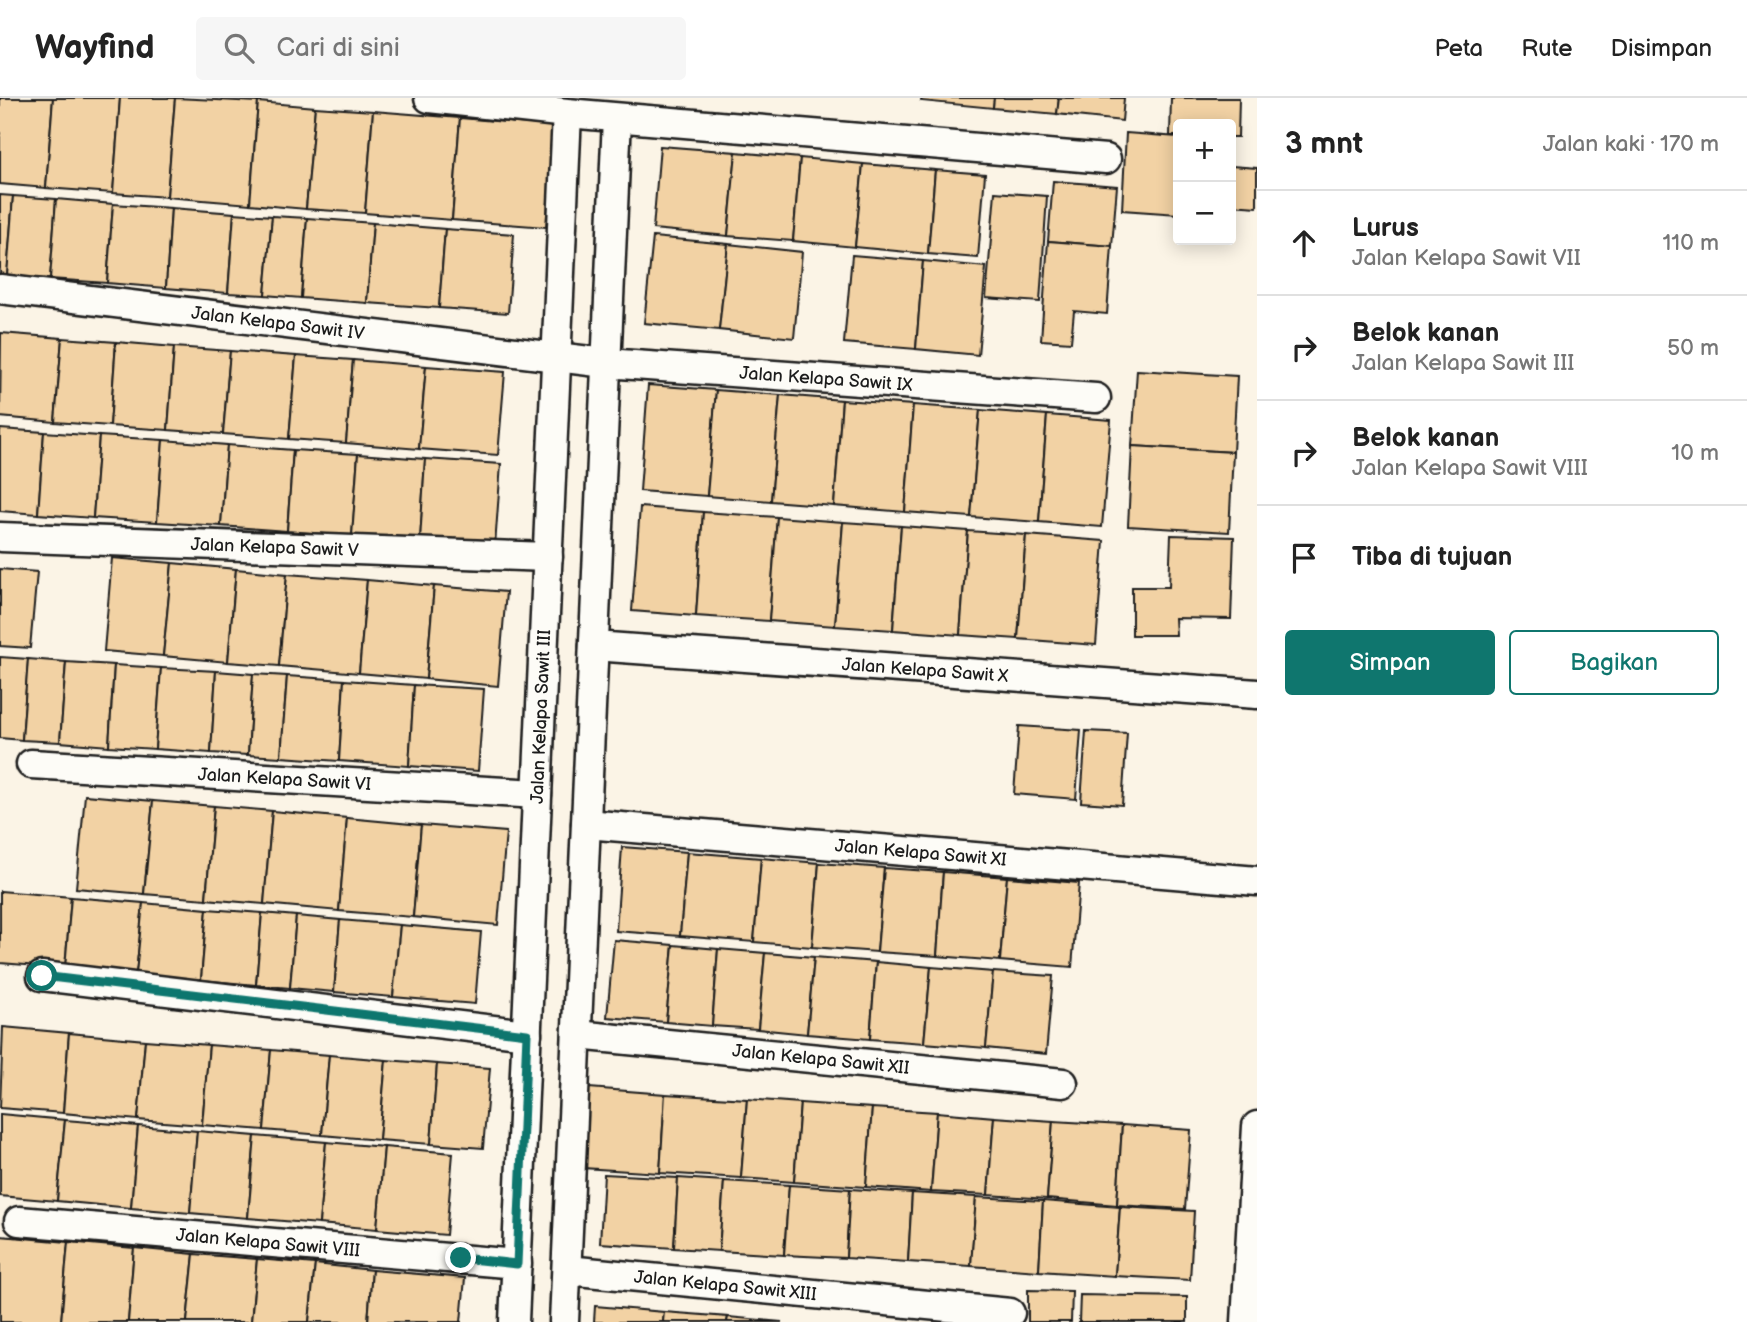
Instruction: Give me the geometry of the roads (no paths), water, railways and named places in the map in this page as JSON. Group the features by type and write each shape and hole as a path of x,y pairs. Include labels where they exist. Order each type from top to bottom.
{"street":[{"path":"429,98 567,113 1106,159"},
{"name":"Jalan Kelapa Sawit III","path":"514,1322 567,113"},
{"path":"564,1322 617,117"},
{"name":"Jalan Kelapa Sawit IV","path":"0,289 557,356"},
{"name":"Jalan Kelapa Sawit IX","path":"557,356 606,363 1096,398"},
{"name":"Jalan Kelapa Sawit V","path":"0,537 548,557"},
{"name":"Jalan Kelapa Sawit X","path":"594,646 1257,694"},
{"name":"Jalan Kelapa Sawit VI","path":"31,764 537,794"},
{"name":"Jalan Kelapa Sawit XI","path":"586,824 1257,881"},
{"path":"42,976 527,1034"},
{"name":"Jalan Kelapa Sawit XII","path":"577,1035 1063,1083"},
{"path":"1245,1322 1257,1126"},
{"name":"Jalan Kelapa Sawit VIII","path":"19,1221 517,1264"},
{"name":"Jalan Kelapa Sawit XIII","path":"566,1270 1010,1313"}]}
